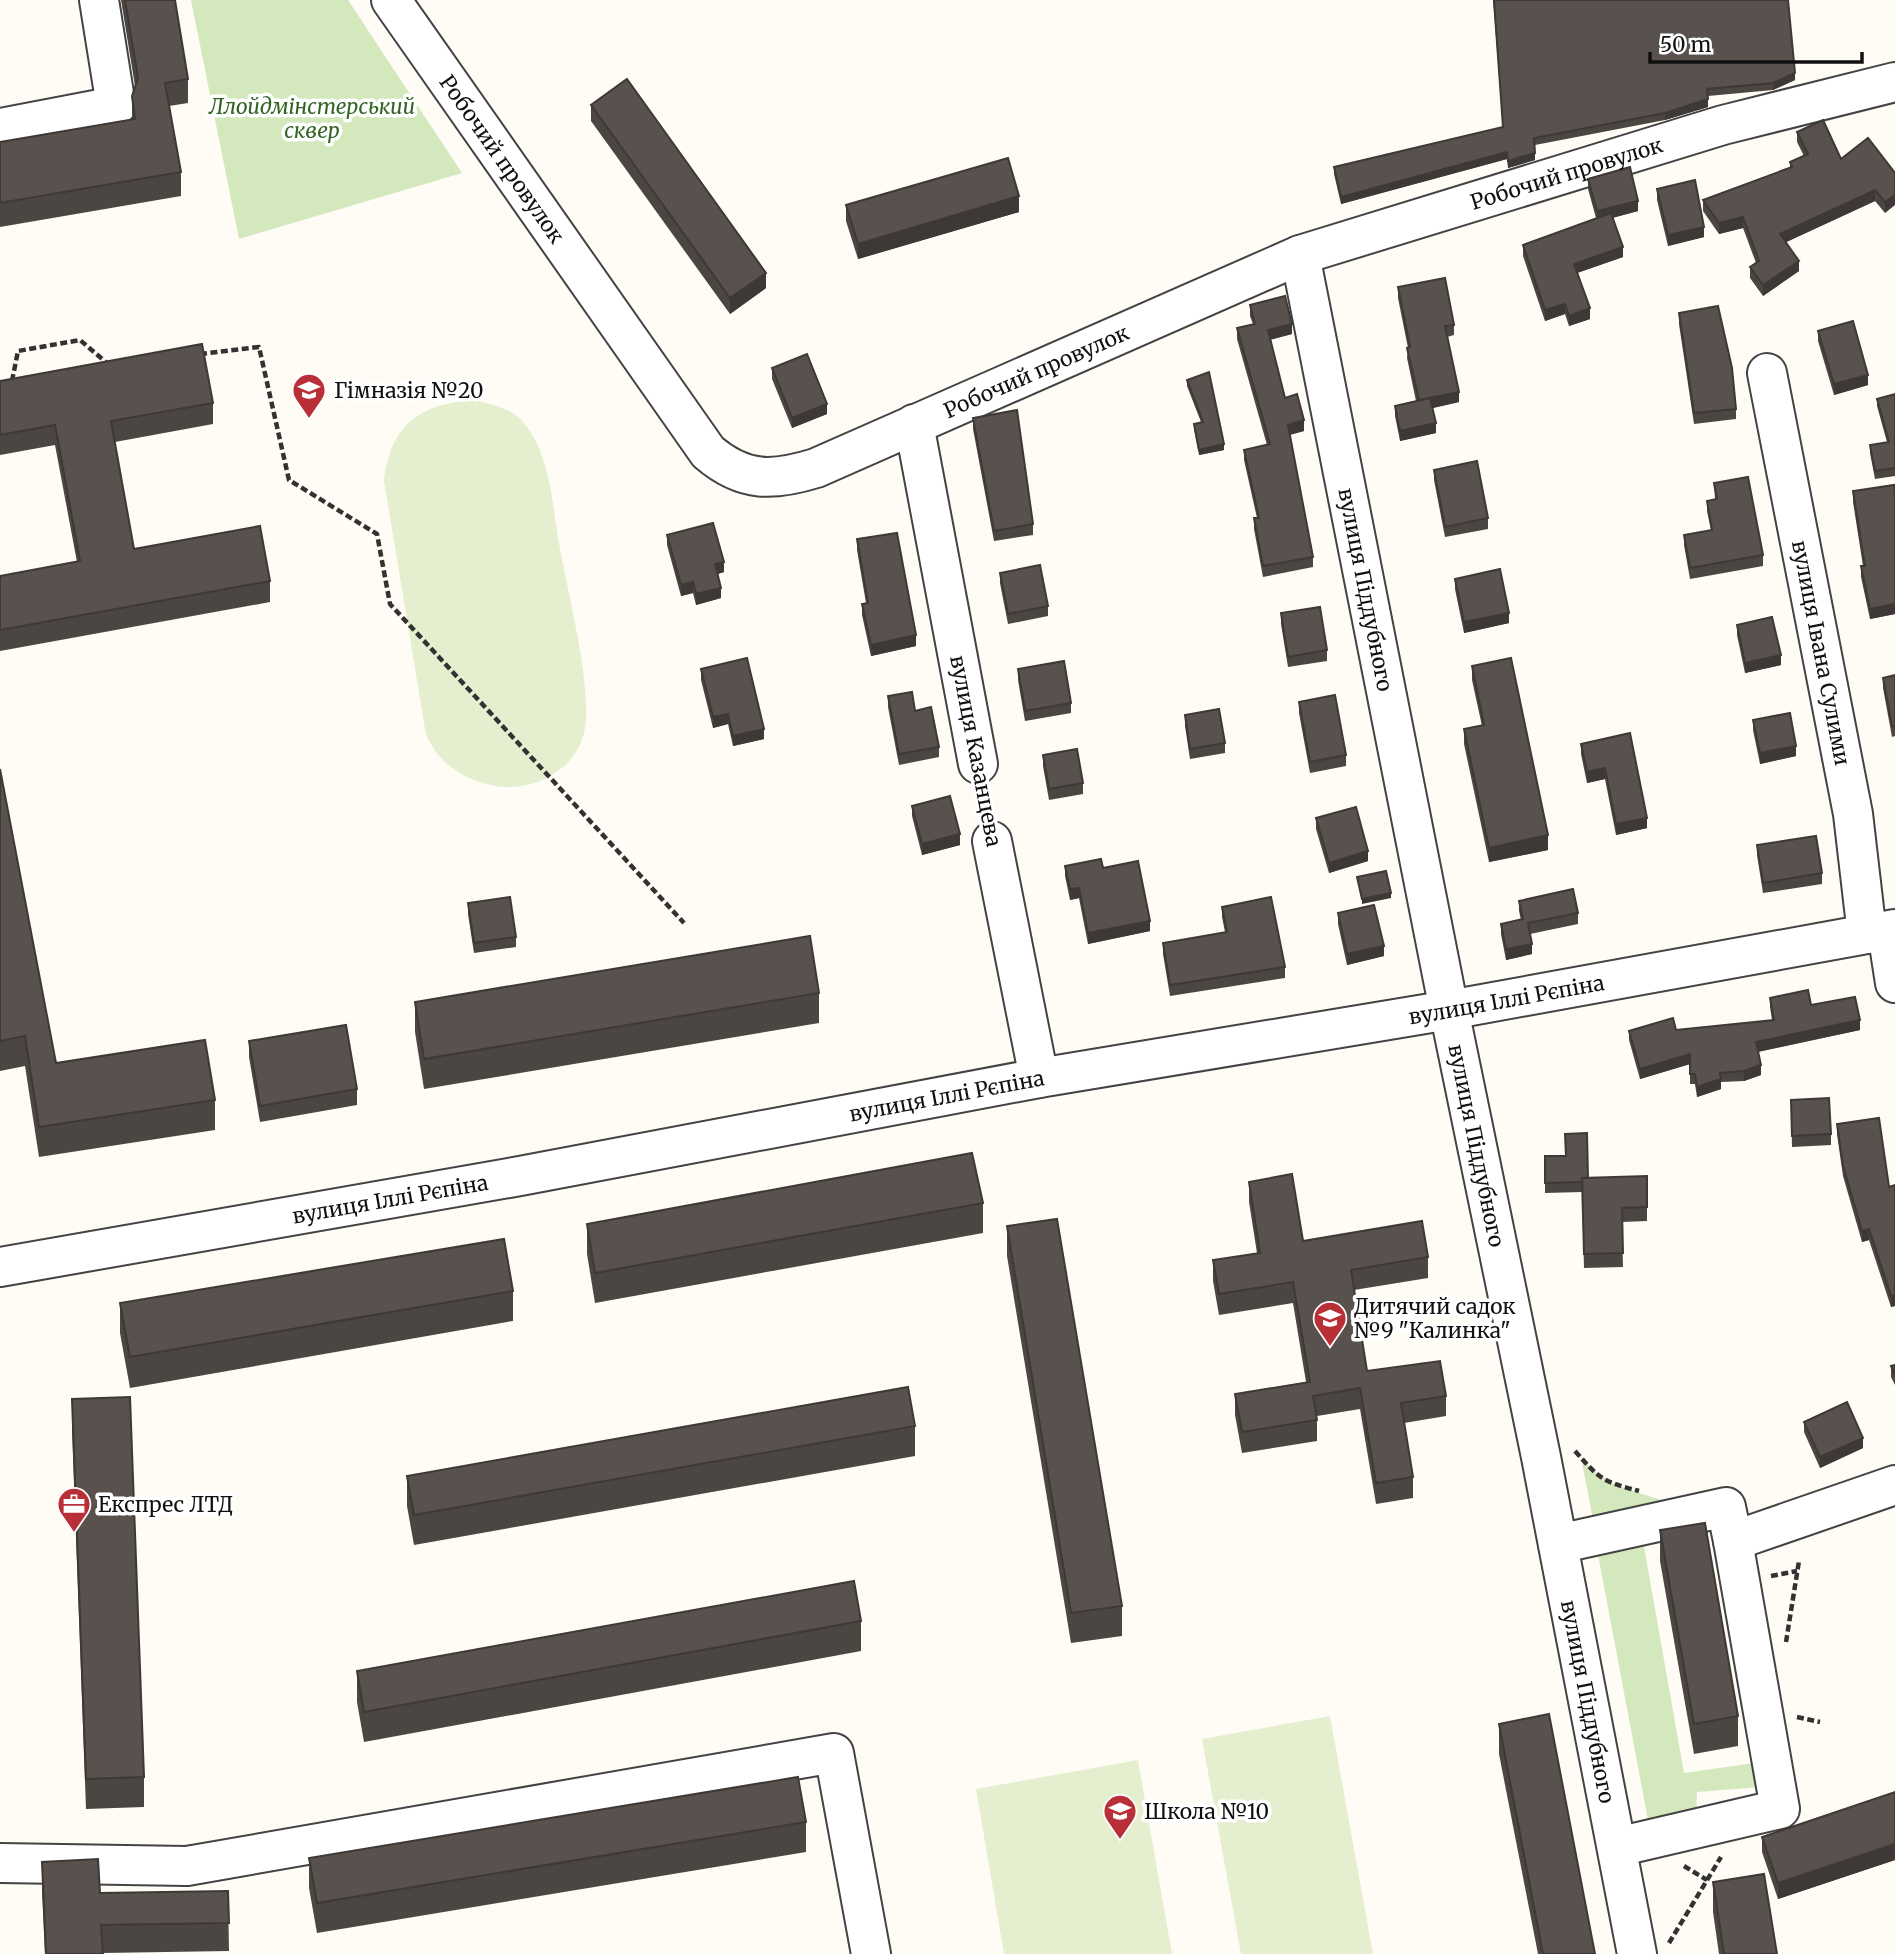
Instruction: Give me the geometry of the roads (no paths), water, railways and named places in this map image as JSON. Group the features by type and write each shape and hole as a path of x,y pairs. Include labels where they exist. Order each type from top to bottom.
{"street":[{"path":"0,128 116,106 99,0"},
{"name":"Робочий провулок","path":"391,0 708,452 723,465 751,475 780,479 816,468 1300,256 1723,125 1895,82"},
{"name":"вулиця Піддубного","path":"1300,256 1617,1847 1653,1949"},
{"name":"вулиця Івана Сулими","path":"1767,373 1853,814 1895,983"},
{"name":"вулиця Казанцева","path":"914,424 978,764"},
{"name":"вулиця Казанцева","path":"992,841 1039,1078"},
{"name":"вулиця Іллі Рєпіна","path":"0,1267 520,1176 1039,1078 1449,1010 1883,931"},
{"path":"1733,1541 1895,1485"},
{"path":"1558,1544 1726,1507 1733,1541 1780,1809 1617,1847"},
{"path":"0,1863 187,1866 834,1753 871,1954"}],"place":[{"name":"Гімназія №20","path":"309,420"},
{"name":"Дитячий садок №9 \"Калинка\"","path":"1330,1348"},
{"name":"Експрес ЛТД","path":"74,1534"},
{"name":"Школа №10","path":"1120,1841"}],"park label":[{"name":"Ллойдмінстерський сквер","path":"312,118"}]}
